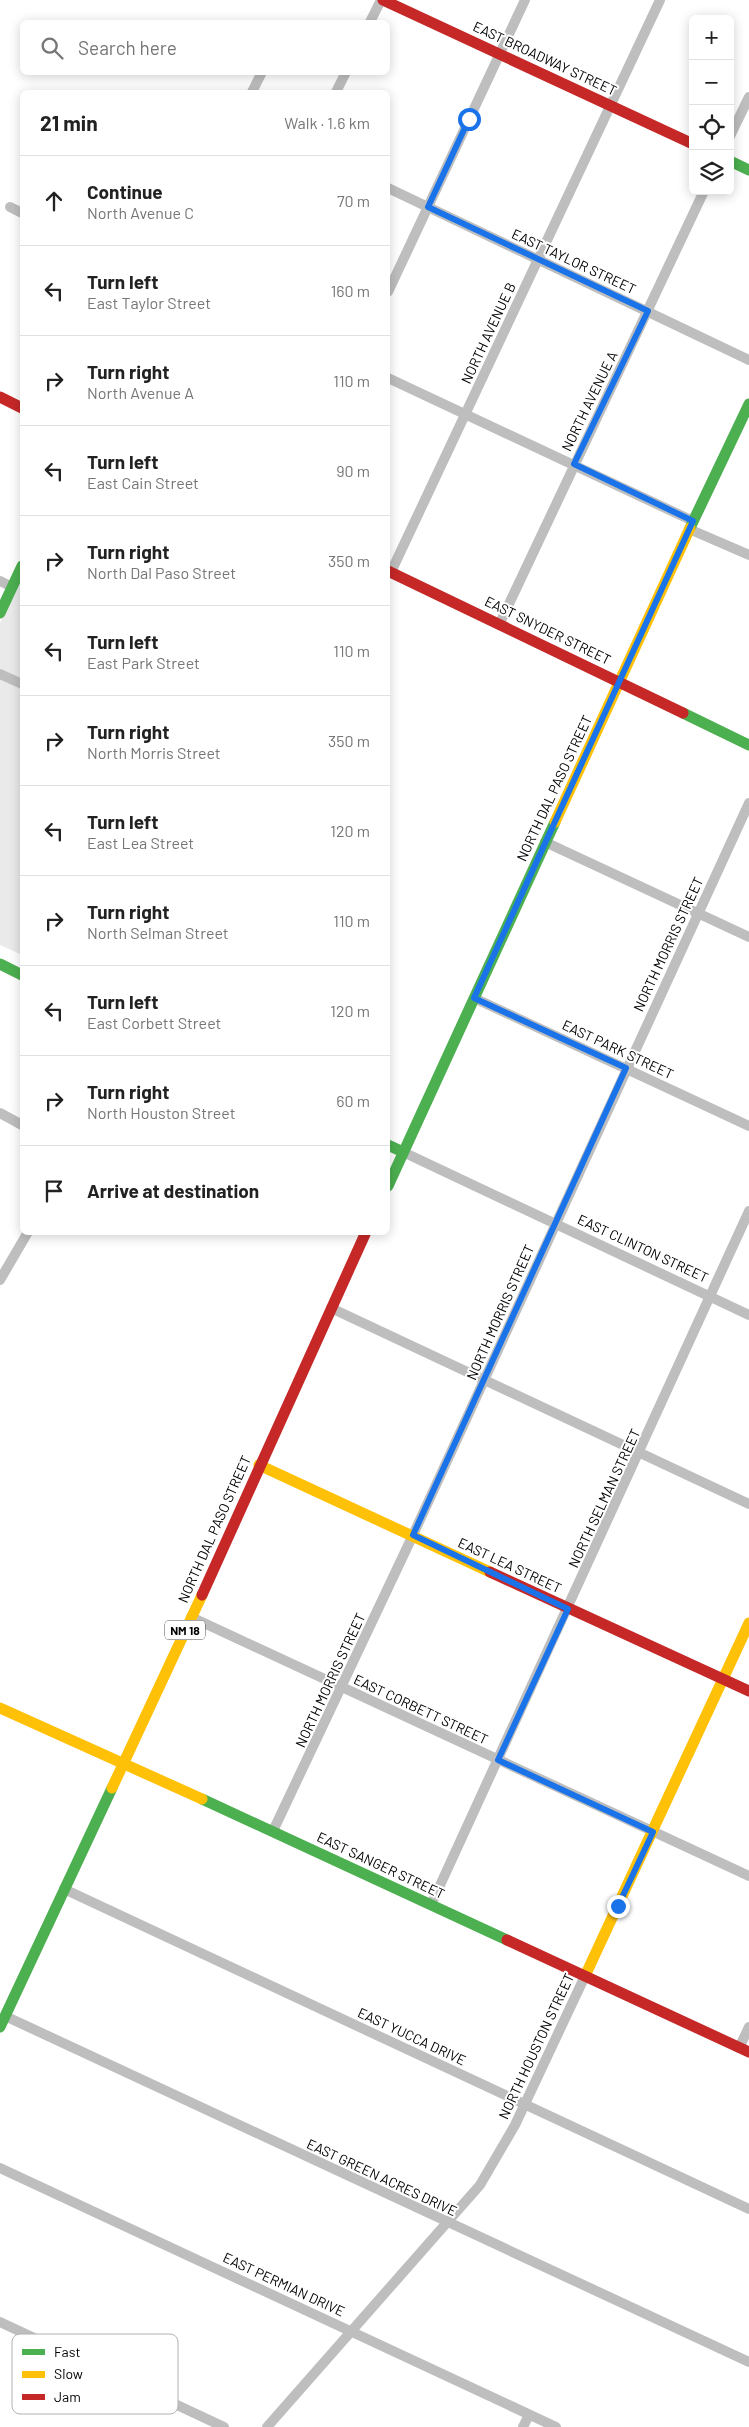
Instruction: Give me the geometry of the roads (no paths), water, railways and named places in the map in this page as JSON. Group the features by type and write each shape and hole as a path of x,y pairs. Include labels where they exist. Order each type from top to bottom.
{"main road":[{"name":"EAST BROADWAY STREET","path":"382,0 689,142"},
{"path":"734,164 749,170"},
{"path":"0,397 20,407"},
{"name":"NORTH DAL PASO STREET","path":"390,1181 691,525 749,404"},
{"path":"0,613 20,570"},
{"name":"EAST SNYDER STREET","path":"390,571 749,745"},
{"path":"0,964 20,974"},
{"name":"EAST CLINTON STREET","path":"390,1146 403,1152"},
{"name":"NORTH DAL PASO STREET","path":"0,2027 191,1617 365,1235"},
{"name":"EAST LEA STREET","path":"259,1465 749,1691"},
{"name":"NORTH HOUSTON STREET","path":"585,1976 749,1623"},
{"name":"EAST SANGER STREET","path":"0,1708 273,1831 744,2050"}],"street":[{"path":"371,20 382,0"},
{"path":"390,288 525,0"},
{"name":"NORTH AVENUE B","path":"390,569 660,0"},
{"path":"253,90 260,75"},
{"path":"337,90 344,75"},
{"path":"734,128 749,97"},
{"name":"EAST TAYLOR STREET","path":"390,189 749,360"},
{"name":"NORTH AVENUE A","path":"500,623 702,195"},
{"path":"10,208 20,212"},
{"path":"390,379 574,464 749,555"},
{"path":"0,581 12,587"},
{"path":"0,674 20,683"},
{"name":"NORTH MORRIS STREET","path":"273,1831 413,1535 749,803"},
{"path":"545,842 749,936"},
{"name":"EAST PARK STREET","path":"474,998 749,1126"},
{"path":"0,1113 19,1123"},
{"name":"EAST CLINTON STREET","path":"403,1152 749,1315"},
{"name":"NORTH SELMAN STREET","path":"432,1905 711,1298 749,1211"},
{"path":"0,1280 26,1235"},
{"path":"331,1308 749,1504"},
{"name":"EAST CORBETT STREET","path":"191,1617 749,1876"},
{"name":"EAST YUCCA DRIVE","path":"64,1889 749,2208"},
{"name":"NORTH HOUSTON STREET","path":"267,2427 480,2185 493,2166 525,2104 585,1976"},
{"name":"EAST GREEN ACRES DRIVE","path":"5,2016 749,2362"},
{"path":"744,2050 749,2027"},
{"name":"EAST PERMIAN DRIVE","path":"0,2168 556,2427"},
{"path":"0,2322 26,2334"},
{"path":"178,2405 224,2427"},
{"path":"523,2427 529,2415"}]}
